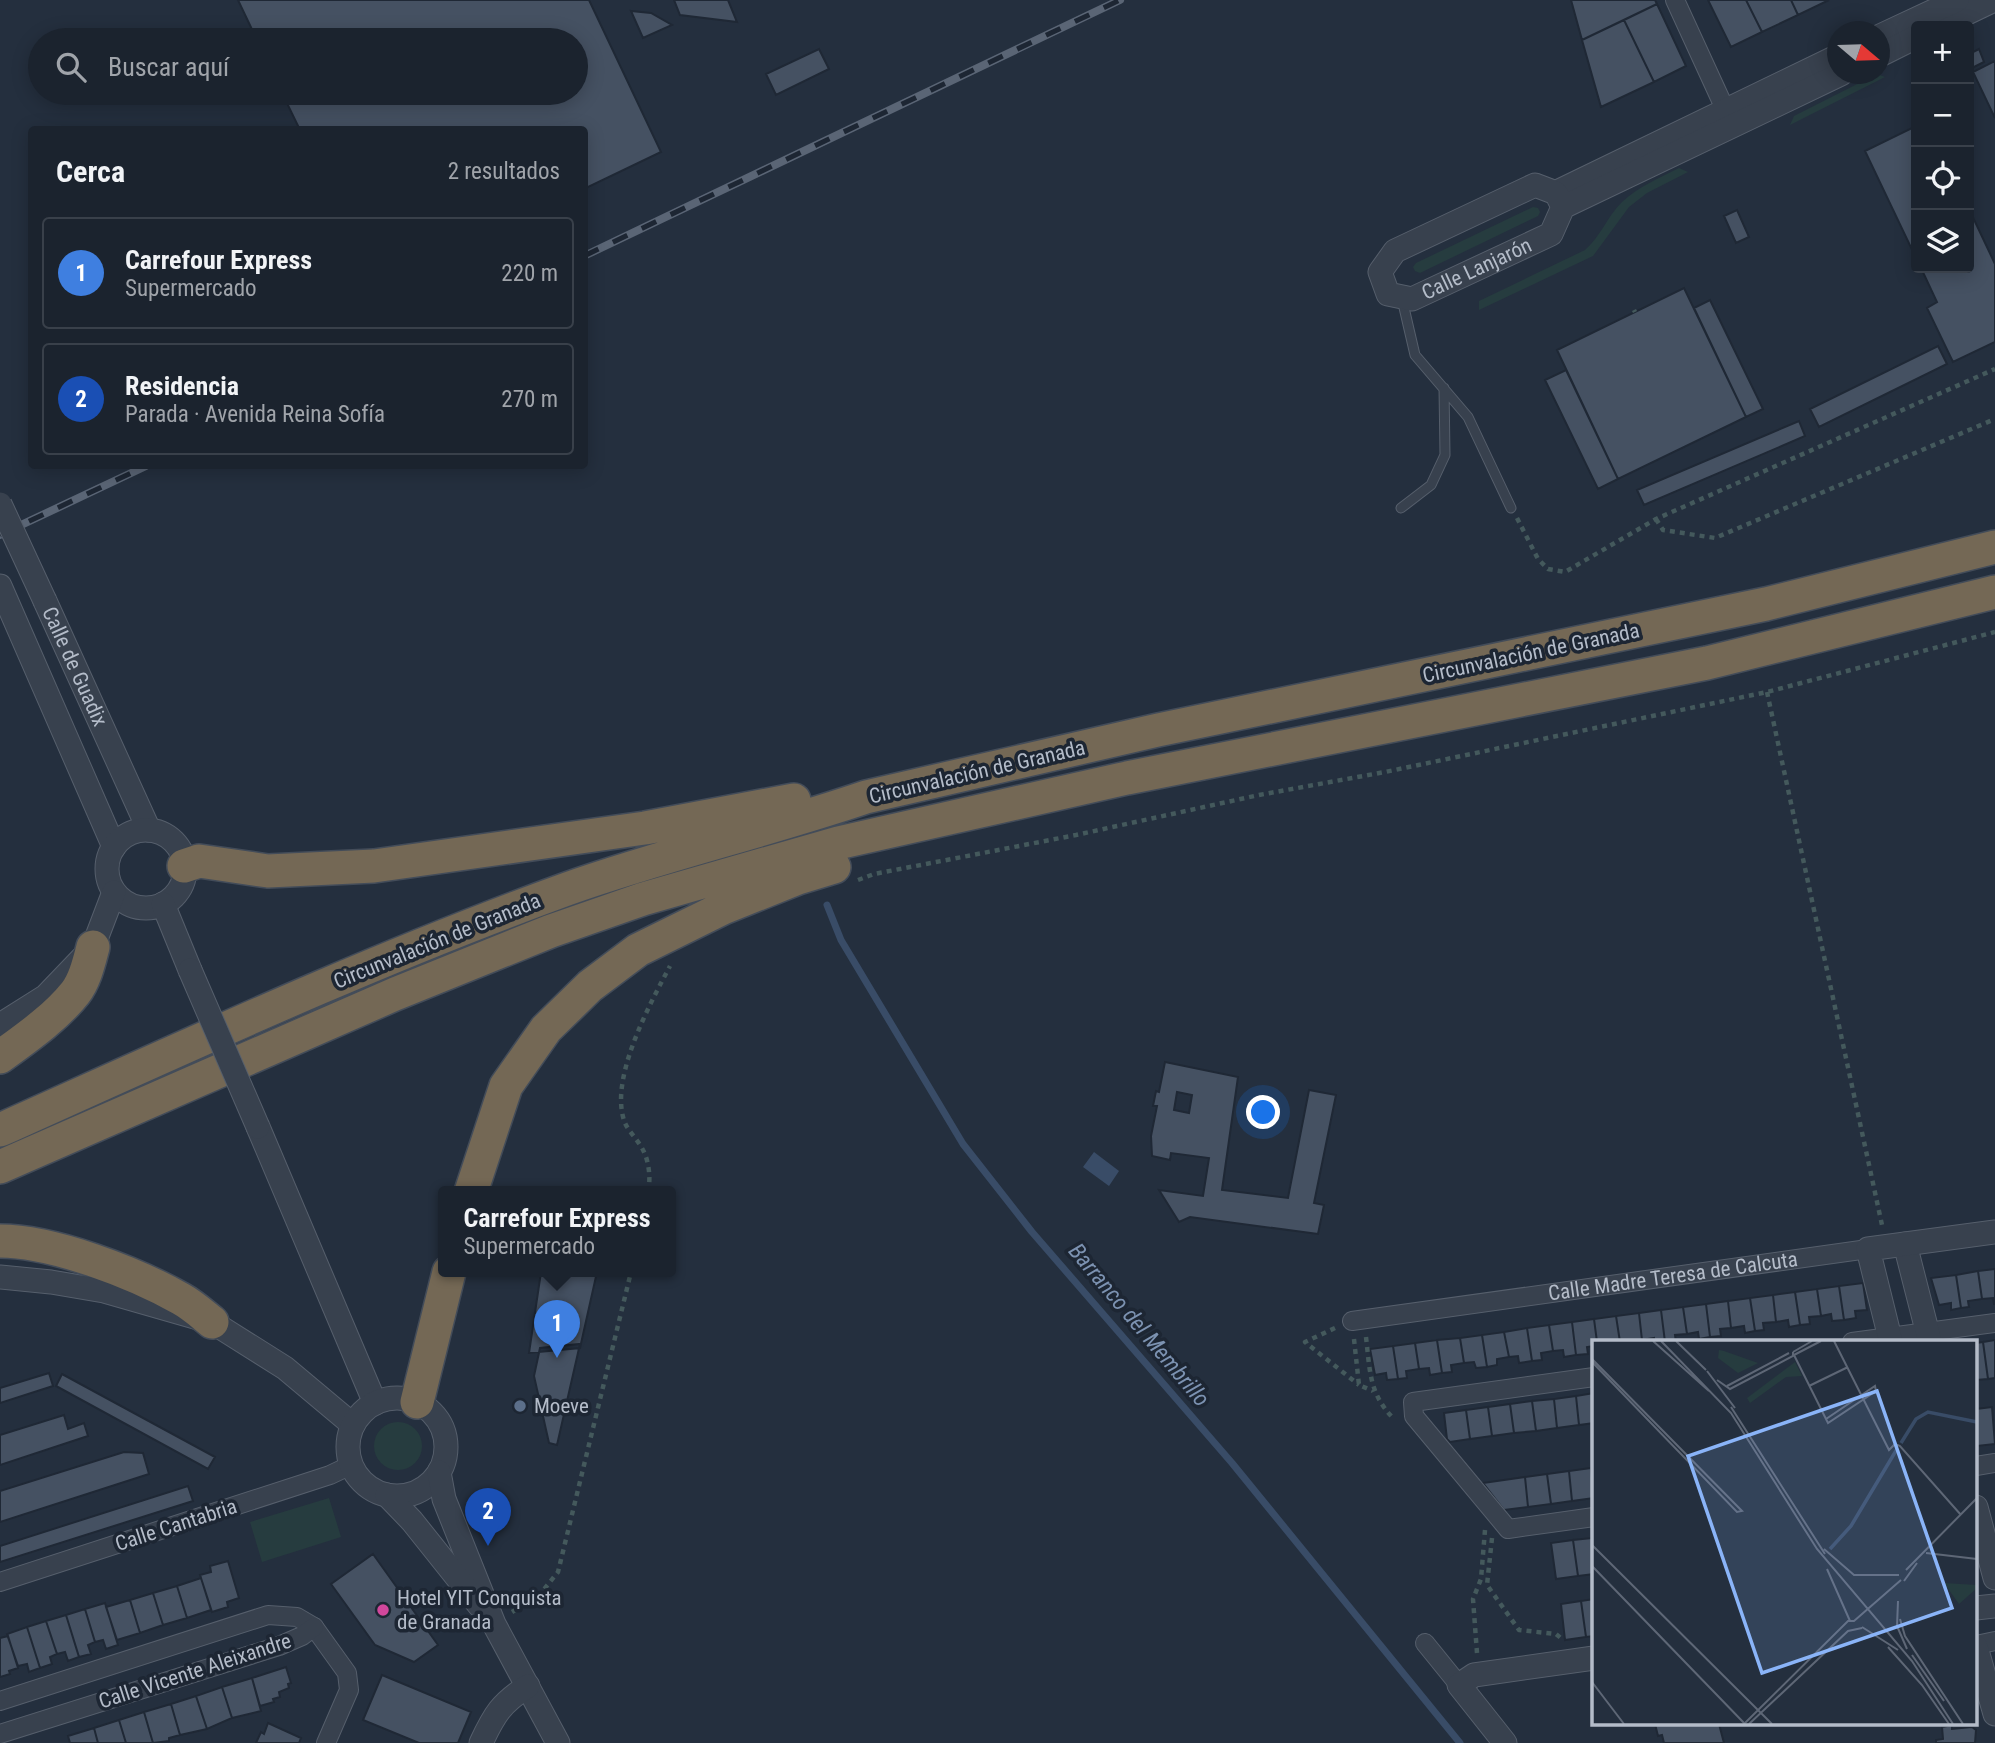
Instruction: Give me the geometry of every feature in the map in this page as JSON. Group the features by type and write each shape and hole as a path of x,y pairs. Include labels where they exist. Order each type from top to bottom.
{"highway":[{"name":"Circunvalación de Granada","path":"0,1130 466,927 582,884 866,797 1158,730 1766,604 1995,547"},
{"name":"Circunvalación de Granada","path":"0,1167 395,993 564,926 643,899 838,843 1127,778 1707,663 1995,592"},
{"path":"473,1186 506,1086 546,1029 590,986 638,950 723,908 798,878 927,840 1074,807 1127,778"},
{"path":"184,866 199,861 268,870 374,866 645,828 816,795 866,797"},
{"path":"0,1057 38,1029 76,992 87,971 93,947"},
{"path":"0,1241 57,1250 128,1275 184,1300 212,1322"},
{"path":"417,1402 448,1277"}],"street":[{"path":"1675,0 1725,109"},
{"path":"1890,31 1957,0"},
{"path":"1950,21 1994,0"},
{"path":"1890,50 1911,40"},
{"path":"1560,200 1725,109 1827,61"},
{"path":"1560,200 1827,80"},
{"name":"Calle Lanjarón","path":"1535,185 1560,200 1552,234 1412,299 1388,294 1380,272 1395,251 1535,185"},
{"name":"Calle de Guadix","path":"0,504 149,830"},
{"name":"Calle de Guadix","path":"0,586 114,847"},
{"path":"149,830 169,838 182,855 184,866 179,888 163,904 142,908 122,900 114,892 107,870 114,847 135,832 149,830"},
{"path":"0,1025 46,996 93,947 114,892"},
{"path":"163,904 375,1403"},
{"name":"Calle Madre Teresa de Calcuta","path":"1352,1321 1995,1232"},
{"path":"1886,1246 1929,1337"},
{"path":"1886,1246 1891,1340 1929,1337 1995,1324"},
{"path":"0,1277 104,1291 212,1322 285,1368 353,1425"},
{"path":"1592,1377 1413,1402 1415,1416 1504,1525 1592,1517"},
{"path":"388,1398 417,1402 432,1413 443,1432 445,1457 439,1472 428,1485 402,1495 387,1495 371,1489 359,1478 351,1465 348,1452 353,1425 362,1412 388,1398"},
{"name":"Calle Cantabria","path":"0,1582 330,1475 351,1465"},
{"path":"439,1472 444,1499 494,1625 558,1743"},
{"path":"387,1495 412,1521 494,1625"},
{"path":"1978,1514 1995,1578"},
{"name":"Calle Vicente Aleixandre","path":"0,1701 268,1615 297,1617 314,1628 279,1646 0,1734"},
{"path":"314,1628 347,1673 349,1690 326,1743"},
{"path":"1978,1645 1995,1641"},
{"path":"1425,1643 1505,1743"},
{"path":"1978,1653 1995,1714"},
{"path":"1459,1685 1474,1675 1588,1659"},
{"path":"481,1743 493,1716 513,1696 528,1686"}],"lane":[{"path":"1402,297 1415,355 1468,417 1511,508"},
{"path":"1401,508 1431,485 1445,455 1444,388"}],"path":[{"path":"1511,508 1538,559 1548,569 1564,572 1656,519 1995,369"},
{"path":"1656,519 1662,530 1715,538 1995,419"},
{"path":"849,883 874,874 1076,835 1767,692 1995,632"},
{"path":"1767,692 1886,1246"},
{"path":"649,1186 644,1151 625,1123 619,1096 632,1048 673,961"},
{"path":"494,1625 541,1592 558,1572 630,1277"},
{"path":"1359,1385 1352,1321 1305,1342 1359,1385 1373,1391"},
{"path":"1504,1525 1493,1526 1487,1585 1519,1630 1556,1634 1588,1659"}],"green space":[{"path":"1857,84 1871,84 1790,125 1794,116"},
{"path":"1679,168 1688,172 1647,193 1629,207 1593,256 1479,310 1479,301 1585,250 1622,202 1642,187"},
{"path":"1533,207 1538,208 1538,216 1420,273 1415,271 1413,267 1416,263"},
{"path":"398,1422 415,1429 422,1446 415,1463 398,1470 381,1463 374,1446 381,1429"},
{"path":"329,1498 341,1537 262,1562 250,1522"}],"water":[{"path":"1094,1152 1119,1171 1109,1186 1083,1167"}],"building":[{"path":"238,0 589,0 661,152 588,187 588,126 298,126 288,105 588,105 588,28 251,28"},
{"path":"674,0 728,0 737,22 680,15"},
{"path":"1571,0 1655,0 1657,4 1582,40"},
{"path":"1708,0 1746,0 1762,32 1731,47"},
{"path":"1746,0 1791,0 1798,15 1762,32"},
{"path":"1791,0 1829,0 1798,15"},
{"path":"1657,4 1686,66 1654,82 1624,20"},
{"path":"631,11 651,13 672,25 643,38"},
{"path":"1624,20 1654,82 1601,107 1582,40"},
{"path":"819,49 829,69 776,95 766,74"},
{"path":"1979,49 1984,62 1974,67 1974,52"},
{"path":"1995,61 1995,118 1974,74 1974,72"},
{"path":"1911,128 1911,248 1865,151"},
{"path":"1737,210 1749,237 1736,243 1724,216"},
{"path":"1974,220 1995,264 1995,342 1953,362 1927,308 1937,302 1923,273 1974,273"},
{"path":"1684,288 1746,417 1618,479 1557,350"},
{"path":"1710,300 1763,409 1746,417 1694,308"},
{"path":"1938,346 1947,364 1819,427 1810,409"},
{"path":"1566,370 1618,479 1598,489 1545,380"},
{"path":"1799,421 1805,436 1644,505 1637,490"},
{"path":"1165,1062 1238,1077 1222,1190 1288,1198 1309,1090 1336,1095 1314,1203 1324,1205 1318,1234 1190,1217 1179,1222 1159,1190 1203,1196 1209,1158 1171,1153 1170,1160 1152,1156 1151,1136 1157,1106 1153,1106 1156,1091 1159,1092","holes":["1177,1092 1192,1095 1189,1113 1174,1110"]},
{"path":"1995,1269 1994,1304 1993,1298 1982,1299 1978,1271"},
{"path":"1978,1271 1982,1299 1968,1301 1969,1307 1961,1308 1956,1275"},
{"path":"1956,1275 1961,1308 1951,1310 1951,1303 1939,1305 1931,1278"},
{"path":"540,1277 596,1277 580,1348 529,1353"},
{"path":"1863,1283 1867,1310 1855,1311 1856,1318 1844,1320 1839,1286"},
{"path":"1839,1286 1844,1320 1832,1321 1831,1314 1821,1316 1817,1289"},
{"path":"1817,1289 1821,1316 1809,1317 1810,1324 1800,1325 1795,1292"},
{"path":"1795,1292 1800,1325 1789,1327 1788,1320 1776,1322 1773,1295"},
{"path":"1773,1295 1776,1322 1763,1323 1764,1330 1755,1331 1750,1298"},
{"path":"1750,1298 1755,1331 1745,1333 1744,1326 1731,1328 1728,1301"},
{"path":"1728,1301 1731,1328 1720,1329 1721,1336 1710,1337 1706,1304"},
{"path":"1706,1304 1710,1337 1699,1339 1698,1332 1687,1334 1683,1307"},
{"path":"1683,1307 1687,1334 1675,1335 1676,1340 1665,1340 1661,1310"},
{"path":"1661,1310 1665,1340 1642,1340 1639,1313"},
{"path":"1639,1313 1642,1340 1620,1340 1616,1316"},
{"path":"1616,1316 1620,1340 1597,1340 1594,1319"},
{"path":"1594,1319 1597,1340 1592,1340 1592,1346 1587,1347 1588,1354 1576,1355 1572,1322"},
{"path":"1572,1322 1576,1355 1564,1357 1563,1350 1553,1351 1549,1325"},
{"path":"1549,1325 1553,1351 1541,1353 1542,1360 1532,1361 1527,1328"},
{"path":"1527,1328 1532,1361 1519,1363 1518,1356 1509,1357 1504,1332"},
{"path":"1504,1332 1509,1357 1497,1359 1497,1365 1487,1367 1482,1335"},
{"path":"1482,1335 1487,1367 1476,1368 1474,1362 1464,1363 1460,1338"},
{"path":"1460,1338 1464,1363 1451,1365 1452,1372 1442,1373 1437,1340"},
{"path":"1437,1340 1442,1373 1430,1375 1429,1368 1419,1369 1415,1343"},
{"path":"1995,1340 1995,1378 1988,1379 1983,1342"},
{"path":"1983,1342 1988,1379 1978,1380 1978,1343"},
{"path":"1415,1343 1419,1369 1406,1371 1407,1378 1398,1379 1393,1346"},
{"path":"580,1344 557,1445 549,1443 534,1376 540,1348"},
{"path":"1393,1346 1398,1379 1387,1380 1386,1373 1375,1375 1370,1349"},
{"path":"49,1373 53,1386 0,1403 0,1388"},
{"path":"62,1374 215,1457 208,1469 56,1386"},
{"path":"1592,1393 1592,1423 1579,1425 1576,1396"},
{"path":"1576,1396 1579,1425 1557,1428 1554,1399"},
{"path":"1554,1399 1557,1428 1536,1431 1532,1401"},
{"path":"1532,1401 1536,1431 1514,1433 1510,1404"},
{"path":"1510,1404 1514,1433 1492,1436 1488,1407"},
{"path":"1488,1407 1492,1436 1470,1439 1466,1410"},
{"path":"1992,1407 1995,1444 1978,1446 1978,1409"},
{"path":"1466,1410 1470,1439 1450,1442 1447,1439 1444,1413"},
{"path":"64,1415 68,1429 84,1423 88,1436 0,1465 0,1435"},
{"path":"124,1452 143,1453 149,1474 0,1522 0,1491"},
{"path":"1591,1468 1592,1498 1572,1501 1569,1471"},
{"path":"1569,1471 1572,1501 1551,1504 1547,1474"},
{"path":"1547,1474 1551,1504 1528,1507 1525,1477"},
{"path":"1525,1477 1528,1507 1504,1510 1483,1483"},
{"path":"188,1486 193,1501 0,1562 0,1546"},
{"path":"1592,1538 1592,1574 1578,1576 1573,1540"},
{"path":"1573,1540 1578,1576 1556,1579 1551,1543"},
{"path":"373,1554 438,1645 414,1662 375,1645 331,1584"},
{"path":"228,1561 239,1598 227,1602 228,1607 212,1612 200,1575 211,1572 210,1566"},
{"path":"201,1578 211,1610 187,1618 177,1586"},
{"path":"177,1586 187,1618 163,1625 153,1593"},
{"path":"153,1593 163,1625 140,1633 130,1600"},
{"path":"1592,1599 1592,1636 1586,1637 1581,1601"},
{"path":"130,1600 140,1633 117,1640 106,1607"},
{"path":"1581,1601 1586,1637 1565,1640 1561,1604"},
{"path":"105,1603 118,1645 106,1649 103,1640 95,1642 85,1609"},
{"path":"85,1609 95,1642 88,1645 91,1654 79,1657 66,1615"},
{"path":"66,1615 79,1657 68,1661 65,1652 57,1654 46,1621"},
{"path":"46,1621 57,1654 50,1657 52,1664 40,1668 27,1627"},
{"path":"27,1627 40,1668 29,1672 27,1664 18,1666 7,1634"},
{"path":"8,1636 18,1668 0,1677 0,1638"},
{"path":"286,1667 291,1683 288,1684 289,1688 279,1692 280,1697 273,1699 274,1702 260,1706 252,1678"},
{"path":"382,1675 471,1712 458,1743 419,1743 363,1720"},
{"path":"252,1678 261,1711 232,1718 222,1687"},
{"path":"222,1687 232,1718 207,1729 196,1696"},
{"path":"196,1696 207,1729 180,1735 171,1704"},
{"path":"171,1704 180,1735 169,1738 169,1741 153,1743 144,1712"},
{"path":"144,1712 153,1743 126,1743 119,1720"},
{"path":"119,1720 126,1743 98,1743 94,1728"},
{"path":"268,1723 301,1738 299,1743 256,1743 261,1732 264,1734"},
{"path":"1656,1726 1720,1726 1724,1743 1664,1743 1662,1735 1658,1736"},
{"path":"1942,1727 1972,1727 1976,1730 1975,1743 1936,1743 1936,1740 1943,1739"},
{"path":"94,1728 98,1743 70,1743 68,1736"}],"waterway":[{"name":"Barranco del Membrillo","path":"827,905 841,940 963,1144 1032,1232 1232,1463 1460,1743"}],"railway":[{"path":"588,254 1120,0"},
{"path":"0,535 140,469"}],"place":[{"name":"Carrefour Express","path":"557,1358"},
{"name":"Moeve","path":"520,1406"},
{"name":"Residencia","path":"488,1546"},
{"name":"Hotel YIT Conquista de Granada","path":"383,1610"}]}
